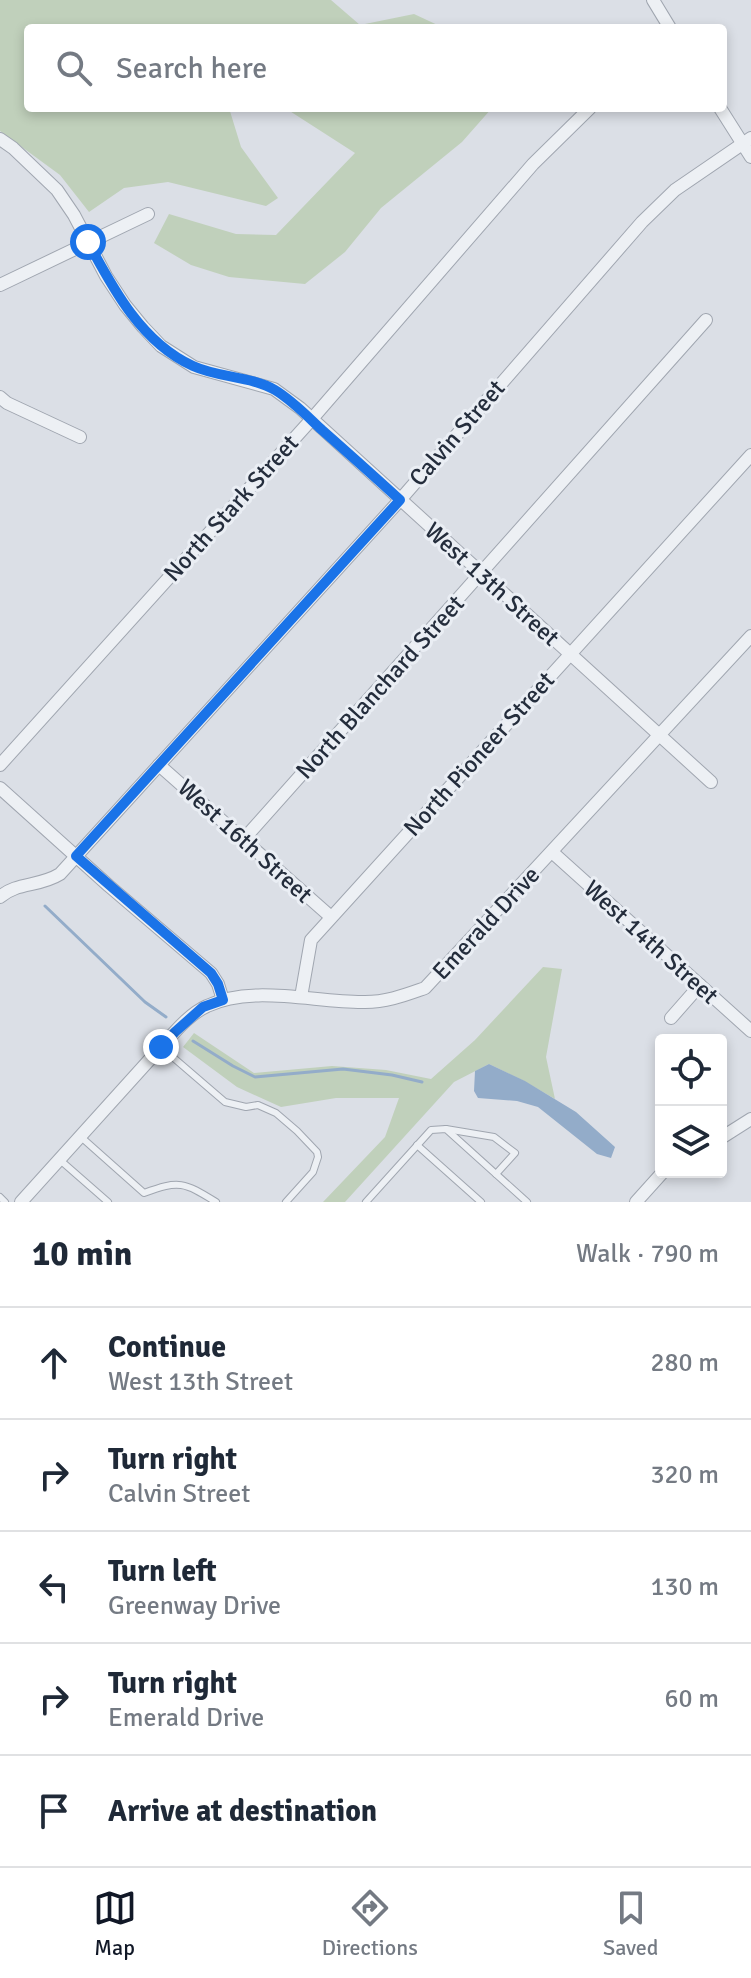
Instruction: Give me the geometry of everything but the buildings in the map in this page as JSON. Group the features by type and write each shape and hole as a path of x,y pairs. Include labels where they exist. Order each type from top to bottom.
{"street":[{"path":"653,0 668,24"},
{"name":"North Stark Street","path":"0,765 311,420 533,164 586,112"},
{"path":"723,112 747,141 751,157"},
{"name":"West 13th Street","path":"0,139 57,190 125,305 161,346 194,367 274,389 300,408 711,782"},
{"name":"Calvin Street","path":"0,897 14,887 50,881 60,874 400,500 642,222 675,190 747,141"},
{"path":"0,285 148,214"},
{"name":"North Blanchard Street","path":"244,839 706,320"},
{"path":"0,397 80,437"},
{"name":"North Pioneer Street","path":"301,997 311,940 751,455"},
{"name":"Emerald Drive","path":"21,1202 175,1032 203,1007 244,996 365,1002 389,1000 425,988 751,636"},
{"name":"West 16th Street","path":"159,765 331,917"},
{"path":"0,788 211,973 223,1000"},
{"name":"West 14th Street","path":"552,852 751,1031"},
{"path":"671,1018 700,985"},
{"path":"727,1134 751,1119"},
{"path":"636,1202 658,1178"}],"lane":[{"path":"161,1047 225,1102 246,1107 258,1105 276,1113 317,1152 313,1172 286,1202"},
{"path":"446,1129 527,1202"},
{"path":"366,1202 431,1130 446,1129 494,1137 515,1153 496,1174"},
{"path":"81,1137 144,1193 166,1185 180,1184 216,1202"},
{"path":"417,1145 481,1202"},
{"path":"60,1160 108,1202"},
{"path":"0,1197 5,1202"}],"green space":[{"path":"0,0 331,0 359,24 24,24 24,112 230,112 241,147 278,198 266,206 168,182 124,188 89,212 60,175 0,131"},
{"path":"414,14 435,24 365,24"},
{"path":"291,112 488,112 462,142 381,208 345,252 305,284 229,277 191,265 154,243 169,214 236,234 276,235 355,153"},
{"path":"543,967 562,969 546,1057 555,1099 489,1064 454,1082 345,1202 323,1202 385,1137 399,1098 336,1098 281,1107 237,1087 183,1047 194,1033 254,1073 332,1066 386,1070 431,1079 475,1040"}],"water":[{"path":"489,1064 525,1081 576,1112 615,1147 611,1158 597,1154 538,1107 517,1101 478,1098 474,1091 475,1071"}],"waterway":[{"path":"45,906 145,1002 166,1017"},
{"path":"193,1041 255,1077 343,1069 422,1082"}],"route":[{"path":"88,242 125,305 161,346 194,367 274,389 300,408 400,500 76,856 211,973 218,984 223,1000 203,1007 161,1047"}]}
